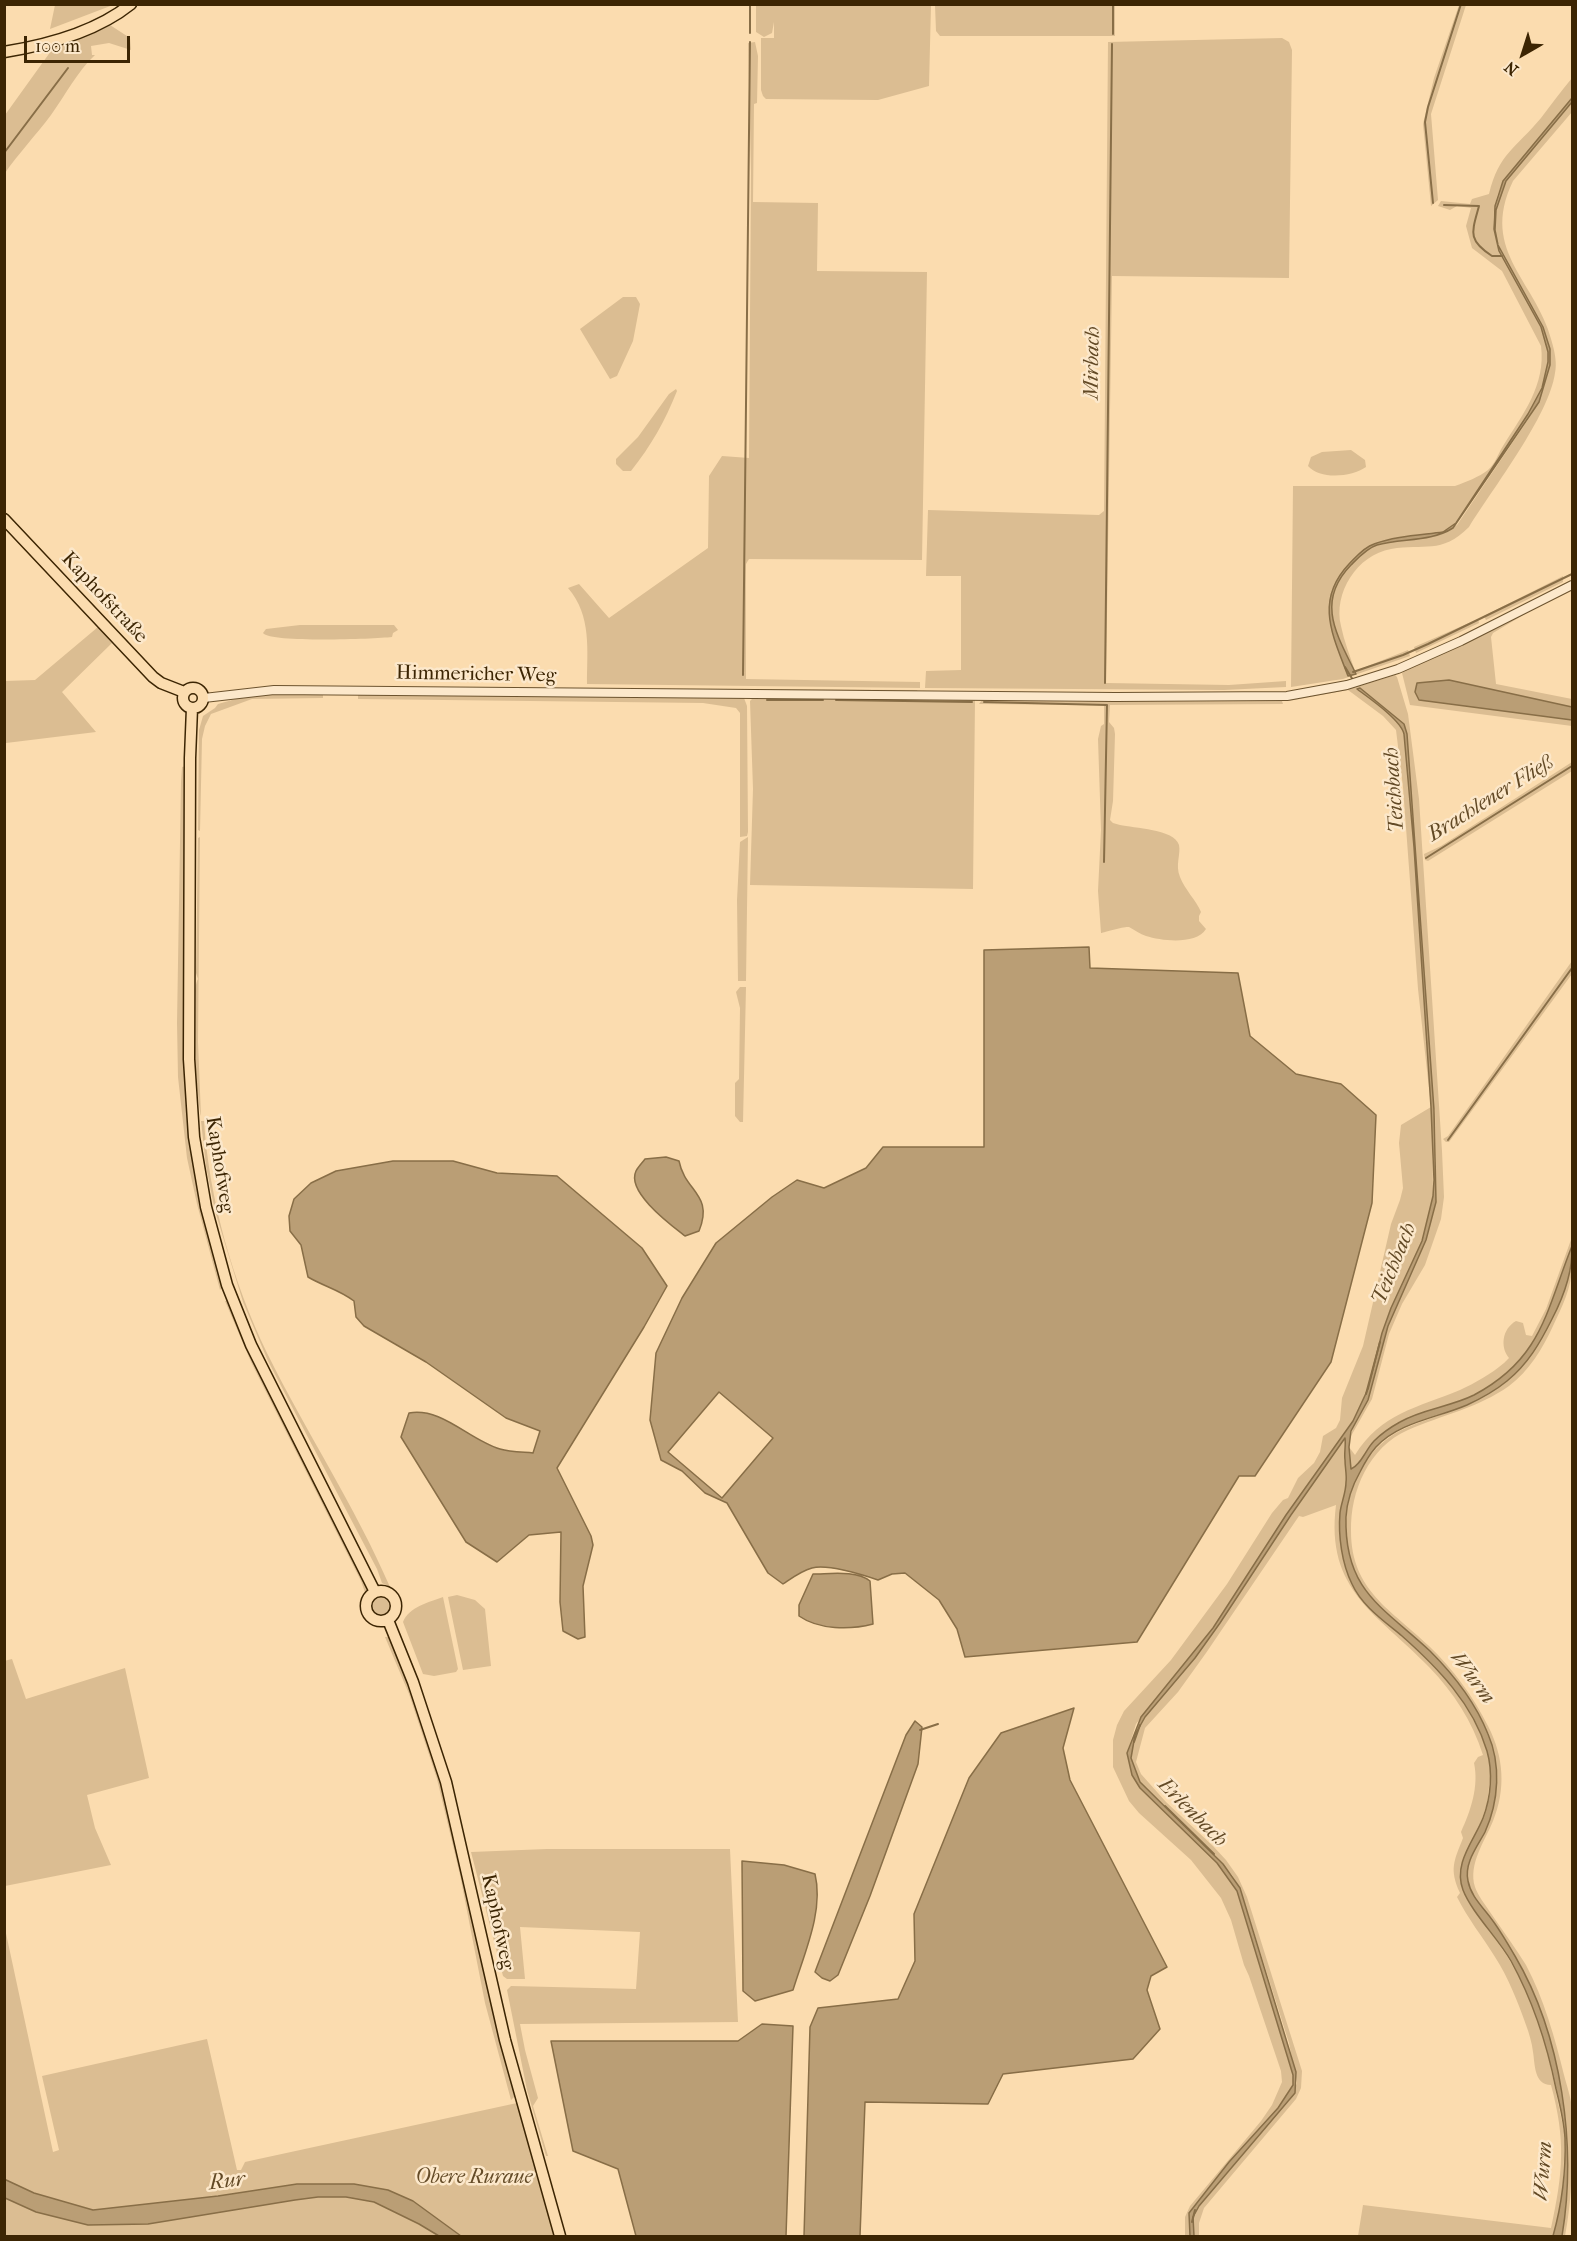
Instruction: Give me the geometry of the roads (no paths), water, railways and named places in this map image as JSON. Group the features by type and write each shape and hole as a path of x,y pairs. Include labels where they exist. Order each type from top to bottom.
{"main road":[{"path":"4,52 33,47 98,25 131,4"},
{"name":"Kaphofstraße","path":"4,519 147,670 161,683 184,692"},
{"path":"194,687 201,690 204,698 200,706 192,708 184,702 184,692 194,687"},
{"name":"Kaphofweg","path":"192,708 189,1059 194,1137 206,1207 227,1285 251,1345 375,1592 388,1592 395,1598 396,1611 388,1620 417,1693 446,1782 505,2040 560,2236"},
{"path":"375,1592 366,1602 367,1611 375,1620 388,1620"}],"street":[{"name":"Himmericher Weg","path":"204,698 274,690 1287,696 1368,680 1398,669 1461,641 1572,585"}],"waterway":[{"path":"750,4 750,33"},
{"name":"Mirbach","path":"1113,4 1113,34"},
{"path":"1433,203 1425,122 1461,4"},
{"path":"743,675 750,42"},
{"name":"Mirbach","path":"1105,683 1112,44"},
{"path":"4,153 68,68"},
{"path":"1444,205 1479,206 1473,229 1475,240 1492,256 1502,256"},
{"path":"1353,672 1428,644 1572,574"},
{"name":"Teichbach","path":"1345,667 1353,680"},
{"path":"767,700 823,700"},
{"path":"836,700 972,702"},
{"name":"Mirbach","path":"984,702 1107,705 1104,862"},
{"name":"Brachlener Fließ","path":"1426,858 1572,766"},
{"path":"1448,1140 1572,968"},
{"name":"Teichbach","path":"1366,1394 1380,1342"},
{"path":"920,1730 938,1724"},
{"name":"Erlenbach","path":"1134,1742 1140,1725"},
{"name":"Erlenbach","path":"1165,1806 1214,1854"},
{"name":"Erlenbach","path":"1192,2222 1195,2210"}],"water label":[{"name":"Wurm","path":"1472,1678"},
{"name":"Wurm","path":"1544,2171"},
{"name":"Rur","path":"227,2182"}],"park label":[{"name":"Obere Ruraue","path":"474,2178"}]}
